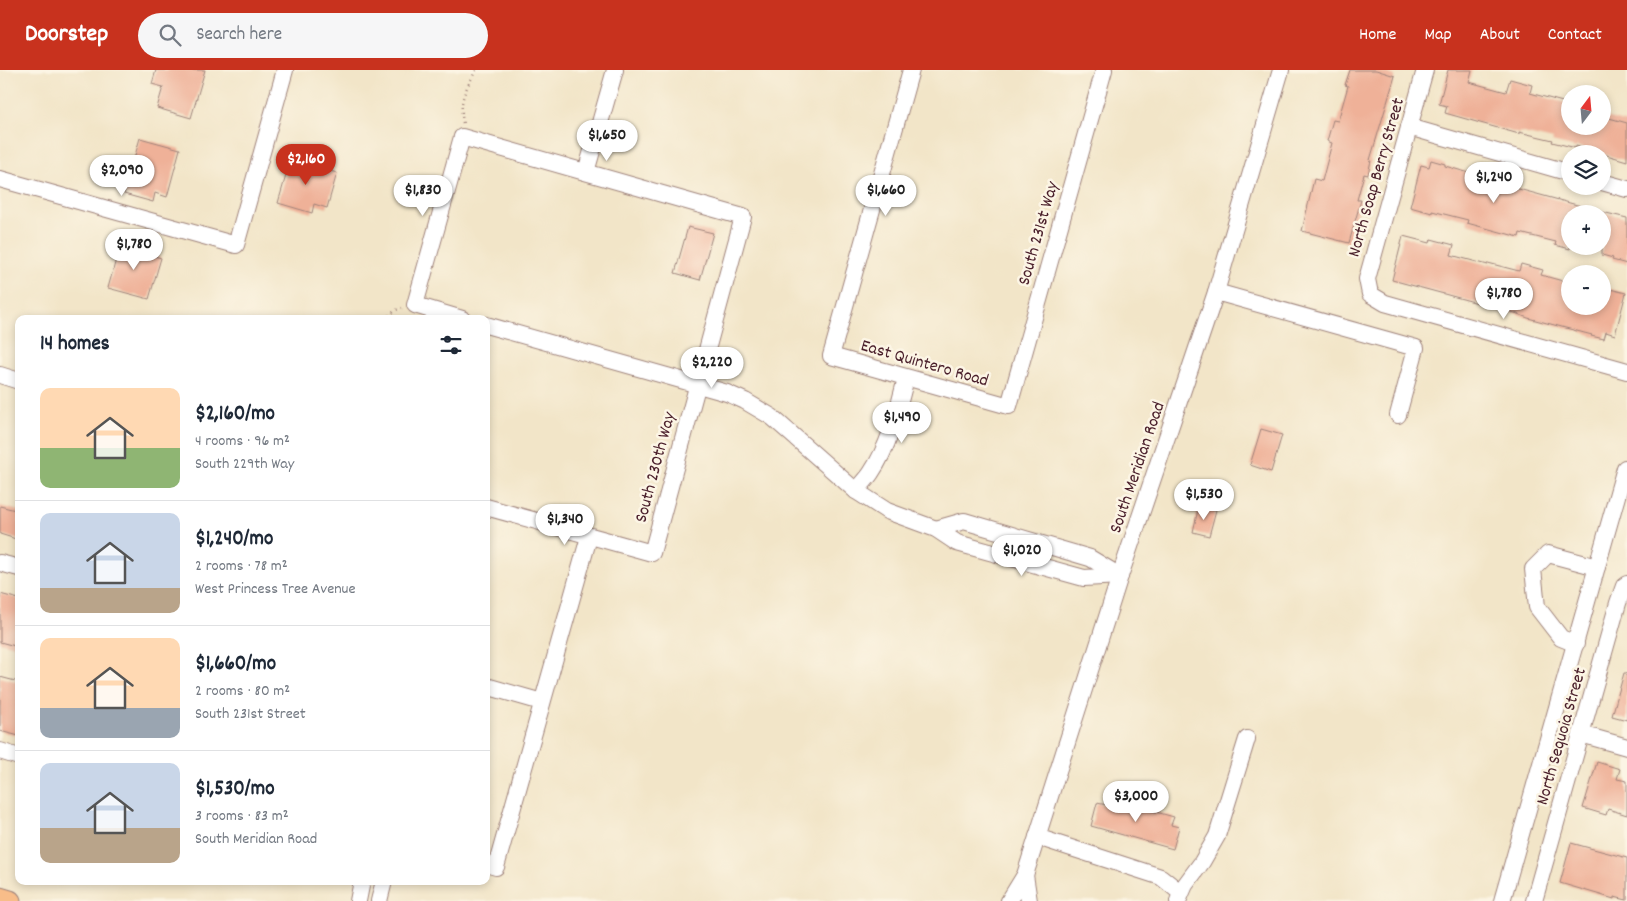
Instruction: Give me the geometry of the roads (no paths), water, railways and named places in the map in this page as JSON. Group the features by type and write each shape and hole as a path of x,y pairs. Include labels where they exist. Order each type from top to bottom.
{"main road":[{"path":"0,898 10,901"}],"street":[{"path":"0,179 236,245 285,70"},
{"path":"449,315 415,305 462,137 586,172 615,70"},
{"name":"East Quintero Road","path":"911,70 831,356 1009,406"},
{"name":"South 231st Way","path":"1009,406 1104,70"},
{"name":"South Meridian Road","path":"1009,901 1025,875 1120,576 1216,292 1281,70"},
{"name":"North Soap Berry Street","path":"1425,70 1367,279 1370,294 1385,303 1627,371"},
{"path":"1409,127 1561,169"},
{"name":"South 230th Way","path":"586,172 743,217 652,553 589,537"},
{"path":"1611,185 1627,189"},
{"path":"1216,292 1416,348 1398,415"},
{"path":"490,327 727,393 745,401 772,417 856,491 887,511 936,529 957,543 1084,578 1120,576"},
{"path":"0,375 15,380"},
{"path":"856,491 872,472 884,446 895,418 906,378"},
{"path":"1502,901 1625,468"},
{"path":"490,508 589,537 542,702 491,865"},
{"path":"936,529 964,521 1090,558 1120,576"},
{"path":"1576,644 1560,638 1537,607 1533,570 1548,554 1598,567"},
{"path":"0,563 15,567"},
{"name":"North Sequoia Street","path":"1534,901 1618,603 1624,586 1627,584"},
{"path":"490,687 542,702"},
{"path":"1581,734 1627,747"},
{"path":"1036,837 1161,877 1180,897 1185,885 1210,850 1217,836 1247,739"},
{"path":"0,751 15,756"},
{"name":"South Meridian Road","path":"1025,875 1029,901"},
{"path":"358,901 361,885"},
{"path":"379,901 383,885"}]}
